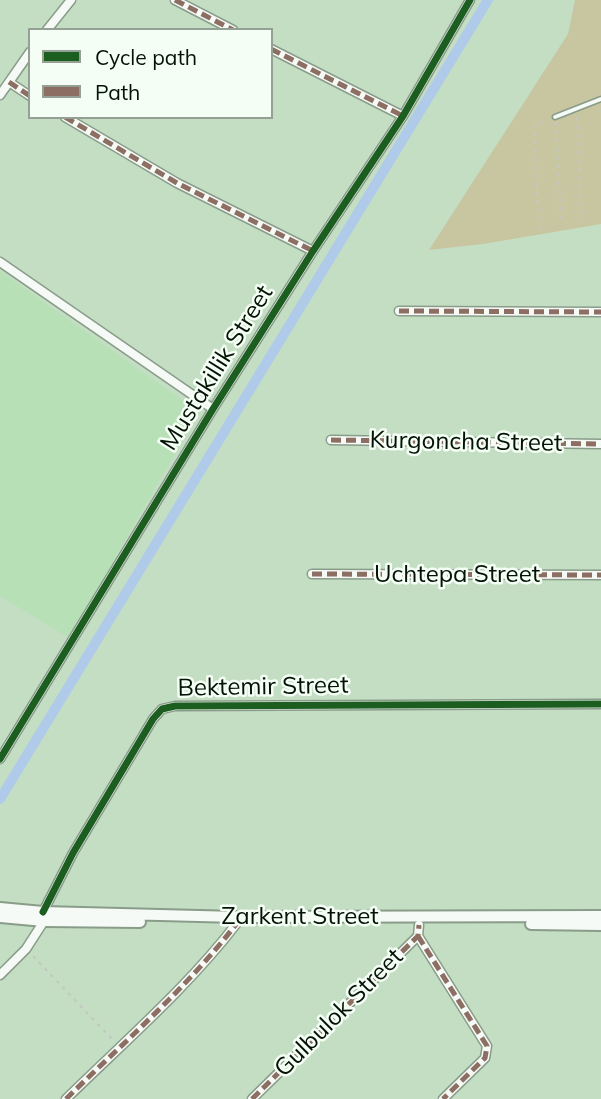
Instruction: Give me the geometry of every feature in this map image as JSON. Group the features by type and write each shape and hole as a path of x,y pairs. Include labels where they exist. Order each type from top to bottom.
{"main road":[{"name":"Zarkent Street","path":"0,908 43,917 418,930 601,925"},
{"name":"Zarkent Street","path":"0,917 601,916"}],"street":[{"path":"49,28 71,0"},
{"path":"174,0 229,28"},
{"name":"Mustakillik Street","path":"0,759 213,409 403,116 470,0"},
{"path":"273,50 403,116"},
{"path":"0,95 28,55"},
{"path":"9,82 28,95"},
{"path":"68,119 177,183 313,251"},
{"path":"0,262 213,409"},
{"path":"399,311 601,312"},
{"name":"Kurgoncha Street","path":"331,440 601,444"},
{"name":"Uchtepa Street","path":"312,574 601,575"},
{"name":"Bektemir Street","path":"43,917 73,853 153,719 162,709 189,706 601,704"},
{"path":"0,975 26,950 43,917"},
{"path":"66,1099 220,946 237,923"},
{"path":"418,930 487,1046 485,1058 443,1099"},
{"name":"Gulbulok Street","path":"252,1099 418,930"}],"lane":[{"path":"555,117 601,99"}],"path":[{"path":"576,109 582,220"},
{"path":"539,229 534,126 555,117 561,222"},
{"path":"26,950 120,1046"}],"shaded area":[{"path":"575,0 601,0 601,224 483,244 429,250 568,34"},
{"path":"0,271 199,412 69,638 0,596"}],"waterway":[{"path":"0,799 488,0"}],"marked path":[{"path":"175,0 229,28"},
{"path":"273,50 403,116"},
{"path":"9,82 28,95"},
{"path":"68,119 177,183 313,251"},
{"path":"399,311 601,312"},
{"path":"331,440 601,444"},
{"path":"312,574 601,575"},
{"path":"66,1099 177,992 237,923"},
{"path":"252,1099 418,936 419,925"},
{"path":"418,936 487,1046 485,1058 443,1099"}],"cycle path":[{"path":"0,759 213,409 403,116 470,0"},
{"path":"43,912 73,853 153,719 162,709 175,706 601,704"}]}
